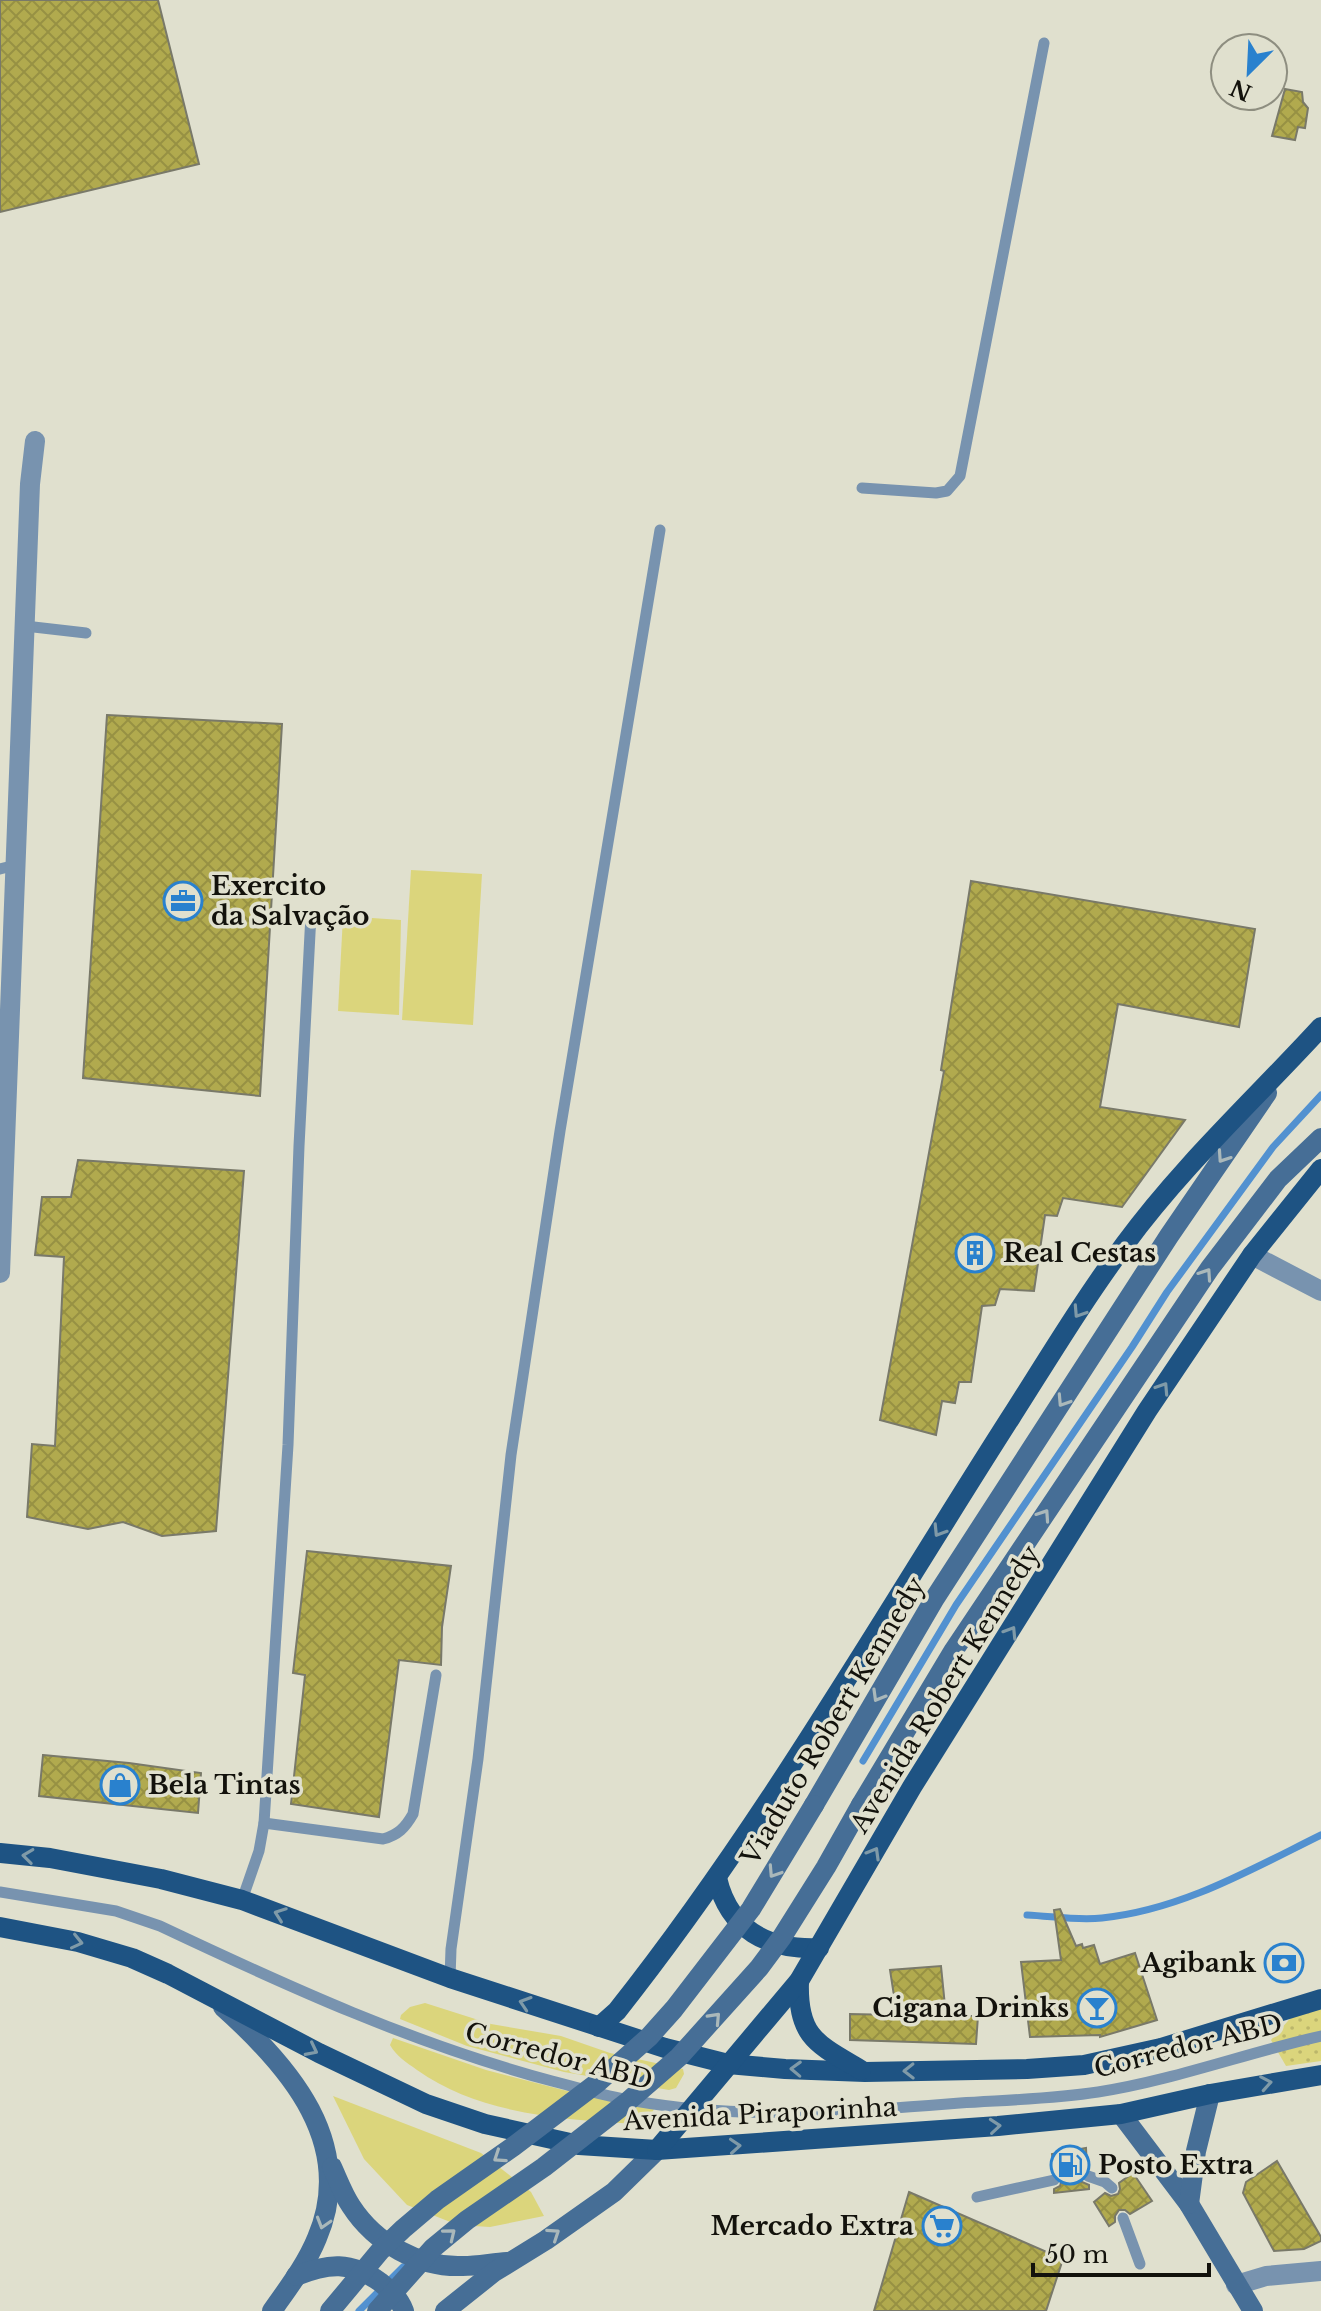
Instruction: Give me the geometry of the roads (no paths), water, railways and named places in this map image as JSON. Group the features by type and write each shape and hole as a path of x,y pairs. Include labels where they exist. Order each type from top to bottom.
{"main road":[{"path":"599,2027 617,2011 717,1878 824,1716 962,1494 1122,1247 1162,1194 1321,1027"},
{"name":"Viaduto Robert Kennedy","path":"330,2311 380,2251 404,2228 437,2200 597,2083 649,2037 751,1909 935,1598 1169,1236 1282,1069"},
{"path":"377,2311 433,2248 467,2220 544,2167 652,2082 679,2057 759,1968 804,1904 954,1650 1210,1268 1278,1179 1321,1138"},
{"name":"Avenida Robert Kennedy","path":"445,2311 478,2283 614,2192 657,2150 799,1981 912,1787 1147,1411 1252,1255 1321,1169"},
{"name":"Avenida Piraporinha","path":"0,1853 50,1858 161,1879 242,1900 450,1978 665,2048 728,2064 865,2072 1084,2065 1161,2048 1321,1999"},
{"path":"717,1878 722,1897 730,1910 757,1936 782,1946 819,1948"},
{"name":"Avenida Piraporinha","path":"0,1927 108,1950 168,1974 331,2059 441,2109 485,2124 579,2145 657,2150 998,2126 1121,2114 1210,2094 1321,2075"},
{"path":"799,1981 800,2012 806,2029 828,2051 865,2072"},
{"path":"211,1996 243,2024 302,2096 324,2138 330,2163 350,2205 376,2236 420,2260 437,2264 461,2267 511,2261"},
{"path":"1189,2204 1196,2151 1210,2094"},
{"path":"1121,2114 1189,2204 1253,2311"},
{"path":"272,2311 313,2248 324,2220 329,2201 330,2163"},
{"path":"296,2276 340,2266 357,2269 389,2289 404,2311"}],"street":[{"path":"0,1273 8,867 35,441"},
{"path":"1252,1255 1321,1291"},
{"path":"1236,2285 1266,2276 1321,2271"}],"lane":[{"path":"862,488 936,493 947,491 960,476 1044,43"},
{"path":"450,1978 451,1949 478,1759 511,1455 563,1116 660,530"},
{"path":"25,626 86,633"},
{"path":"242,1900 259,1851 264,1823 288,1445 311,914"},
{"path":"264,1823 383,1839 396,1836 413,1814 436,1675"},
{"name":"Corredor ABD","path":"0,1892 101,1908 160,1926 341,2010 497,2066 635,2102 690,2109 786,2114 848,2112 1096,2093 1169,2078 1321,2036"},
{"path":"1088,2176 1112,2188"},
{"path":"977,2197 1054,2180"},
{"path":"1123,2218 1140,2264"}],"waterway":[{"path":"863,1761 956,1605 1167,1292 1273,1147 1321,1095"},
{"path":"1027,1915 1093,1919 1160,1907 1241,1875 1321,1835"},
{"path":"359,2311 403,2267"}],"place":[{"name":"Exercito da Salvação","path":"183,901"},
{"name":"Real Cestas","path":"975,1253"},
{"name":"Bela Tintas","path":"120,1785"},
{"name":"Agibank","path":"1284,1963"},
{"name":"Cigana Drinks","path":"1097,2008"},
{"name":"Posto Extra","path":"1070,2165"},
{"name":"Mercado Extra","path":"942,2226"}]}
